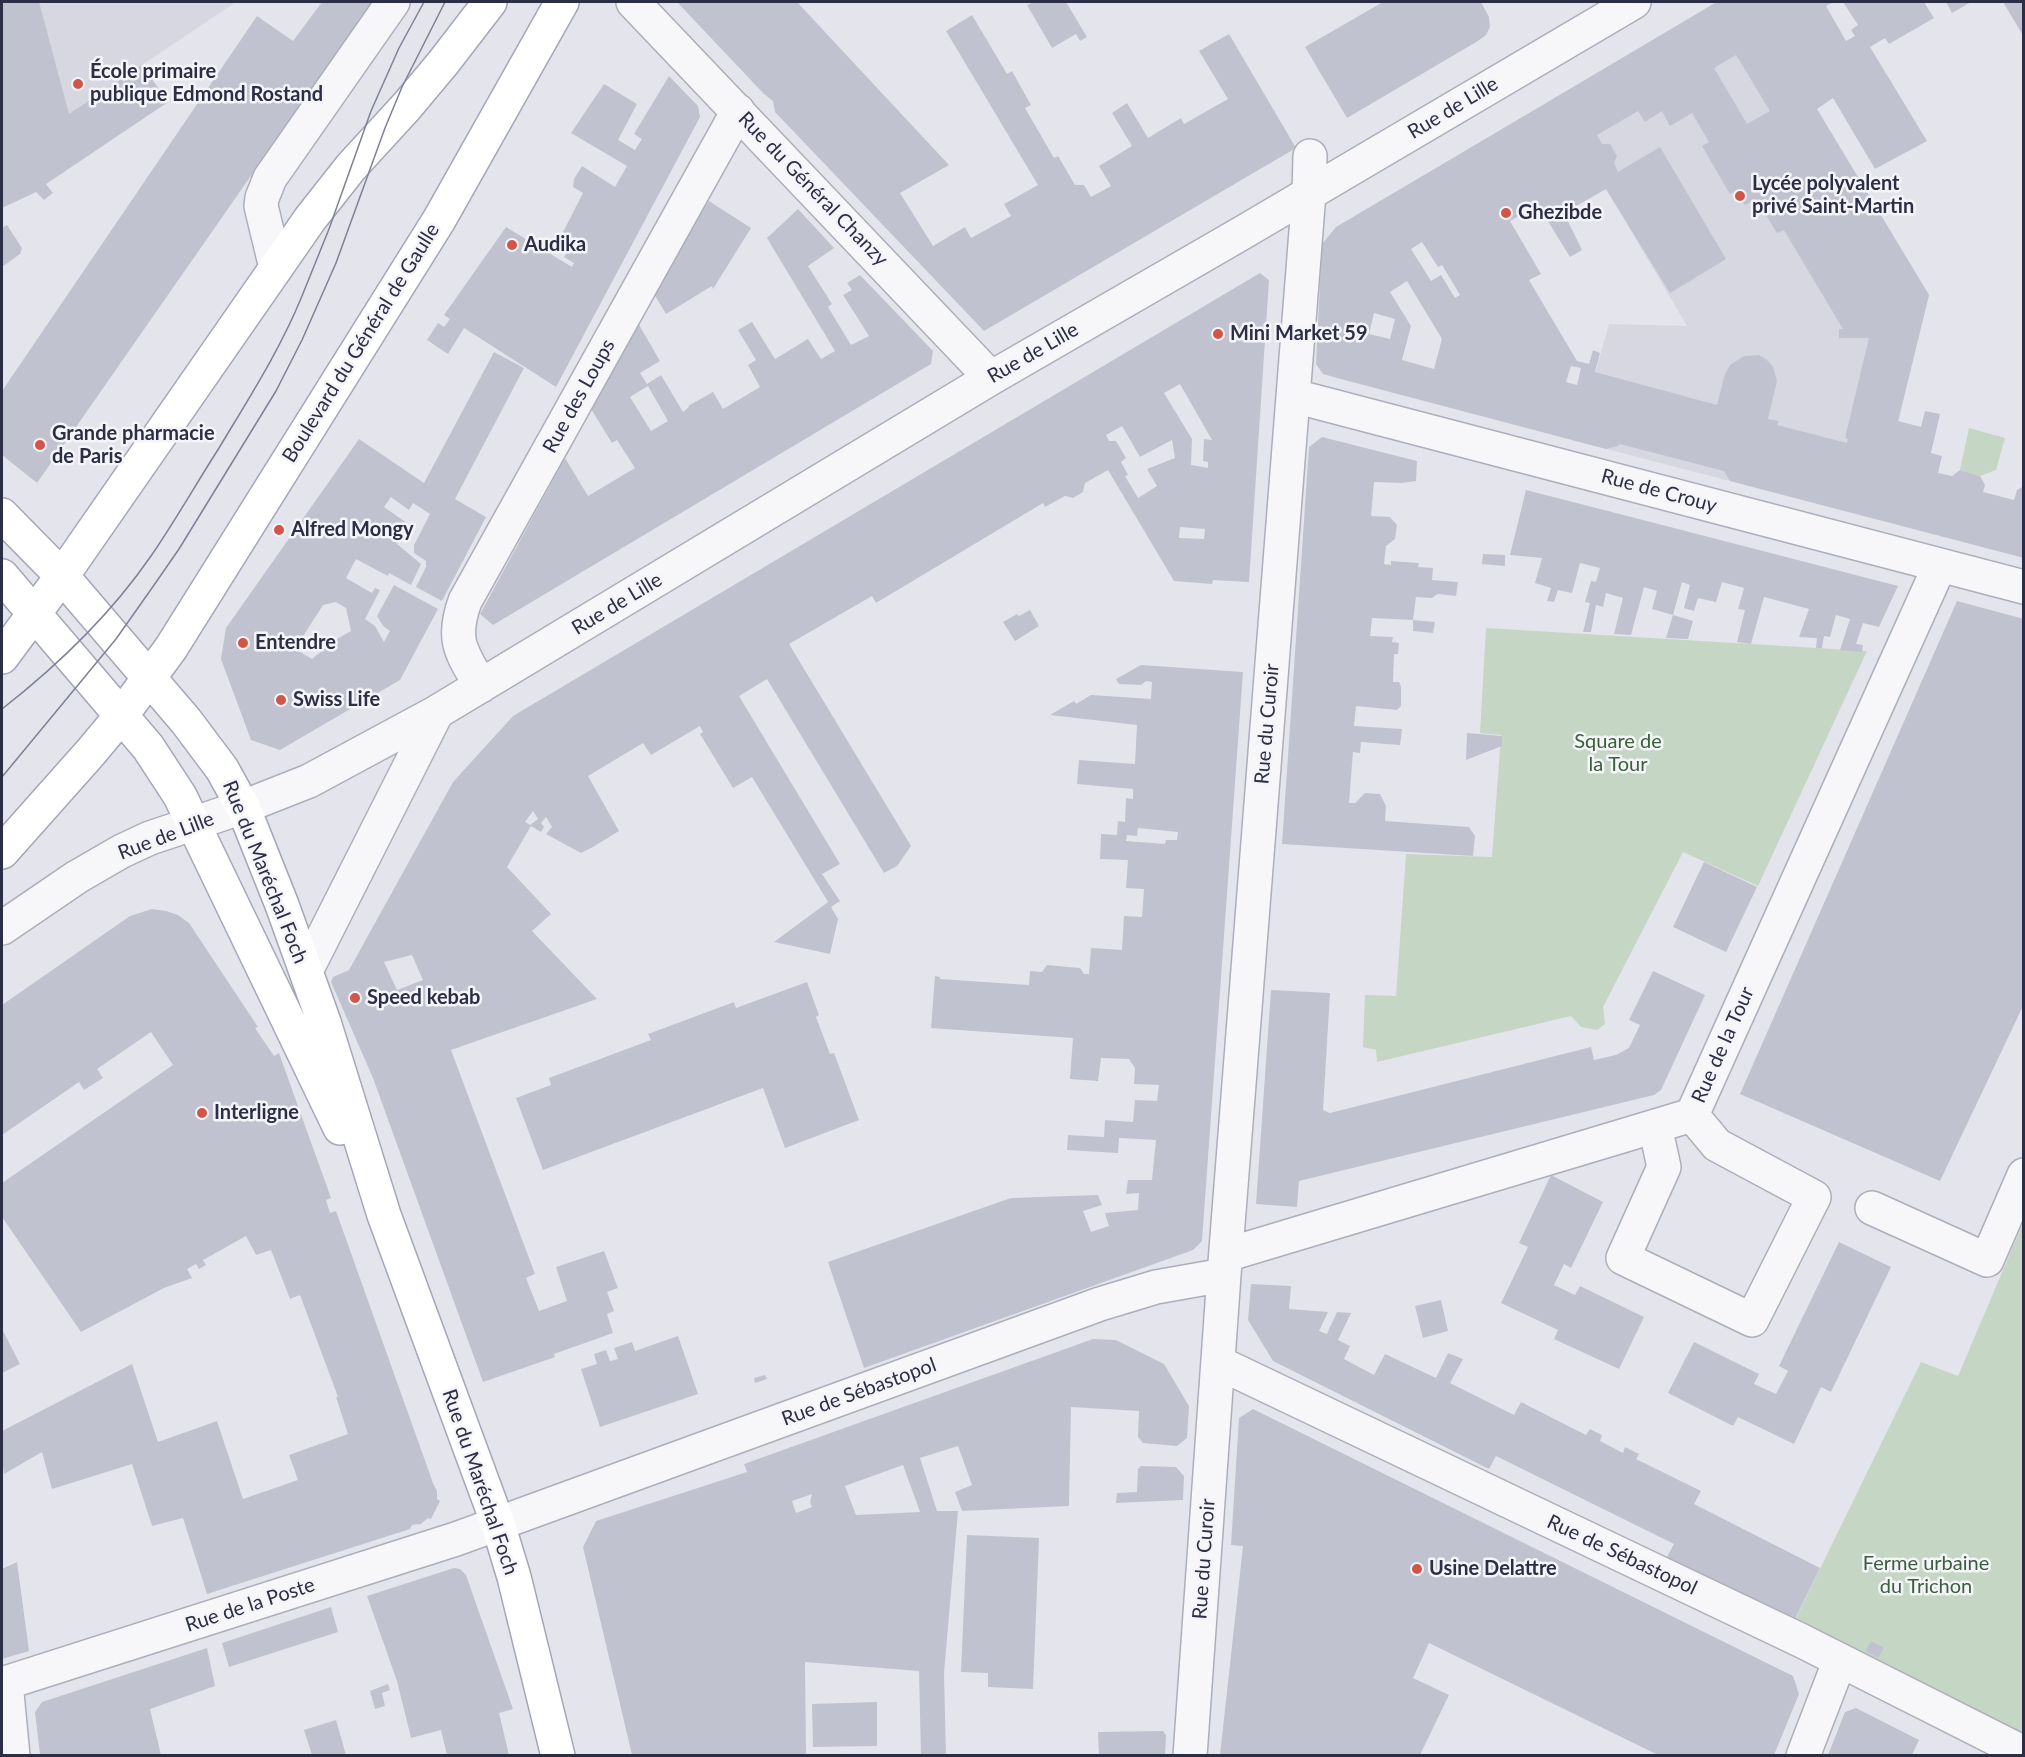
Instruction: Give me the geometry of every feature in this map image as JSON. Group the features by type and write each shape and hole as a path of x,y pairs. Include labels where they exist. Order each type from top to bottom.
{"main road":[{"path":"3,655 62,576 310,219 351,167 469,31 490,2"},
{"name":"Boulevard du Général de Gaulle","path":"2,852 121,716 183,629 439,220 562,2"},
{"name":"Rue du Maréchal Foch","path":"2,514 62,576 150,678 209,751 243,807 306,970 341,1073 384,1215 498,1524 514,1577 558,1755"},
{"name":"Rue du Maréchal Foch","path":"2,576 154,756 180,796 384,1215"}],"street":[{"path":"276,268 261,206 265,188 393,2"},
{"name":"Rue du Général Chanzy","path":"633,2 991,378"},
{"name":"Rue de Lille","path":"2,928 122,851 150,838 243,807 309,781 437,712 991,378 1634,2"},
{"name":"Rue des Loups","path":"481,686 463,655 458,636 458,620 465,601 738,111"},
{"name":"Rue du Curoir","path":"1190,1755 1225,1265 1294,396 1310,156"},
{"name":"Rue de Crouy","path":"1294,396 2024,587"},
{"name":"Rue de la Tour","path":"1225,1265 1692,1114 1940,565"},
{"path":"306,970 437,712"},
{"path":"1655,1126 1664,1167 1623,1258 1752,1320 1814,1197 1717,1145 1692,1114"},
{"path":"1872,1208 1987,1260 2024,1175"},
{"name":"Rue de Sébastopol","path":"498,1524 574,1494 1100,1304 1225,1265"},
{"name":"Rue de Sébastopol","path":"1219,1364 1840,1660 2024,1752"},
{"name":"Rue de la Poste","path":"4,1684 498,1524"},
{"path":"1803,1755 1840,1660"},
{"path":"4,1684 13,1755"}],"shaded area":[{"name":"École primaire publique Edmond Rostand","path":"2,2 236,2 142,65 168,102 46,184 27,160 7,169 2,147"},
{"name":"Lycée polyvalent privé Saint-Martin","path":"1716,2 1752,2 1929,295 1875,519 1576,441 1609,324 1687,326 1553,99"}],"green space":[{"path":"1969,428 2005,438 1996,470 1980,476 1960,470"},
{"name":"Square de la Tour","path":"1486,628 1867,651 1758,886 1683,852 1603,1007 1605,1024 1597,1030 1581,1027 1571,1016 1377,1062 1376,1050 1363,1047 1365,995 1396,996 1406,854 1492,857 1501,735 1480,733"},
{"name":"Ferme urbaine du Trichon","path":"2023,1223 2023,1734 1795,1620 1921,1362 1958,1376"}],"building":[{"path":"2,2 39,2 69,114 142,65 168,102 46,184 53,193 44,200 36,192 2,208"},
{"path":"322,2 372,2 37,483 2,455 2,391 257,16 293,41"},
{"path":"677,2 797,2 949,165 900,193 933,246 965,227 971,238 1011,216 1004,204 1038,185 946,31 972,15 1007,74 1012,71 1031,105 1025,108 1054,158 1058,156 1075,185 1084,185 1091,197 1111,186 1099,166 1132,146 1112,113 1127,103 1148,138 1181,118 1184,124 1228,99 1199,51 1229,34 1296,148 984,331 775,112 773,101"},
{"path":"1034,2 1066,2 1087,37 1080,41 1076,34 1052,48 1027,5"},
{"path":"1383,2 1481,2 1489,17 1490,27 1486,35 1478,41 1347,118 1305,47"},
{"path":"1717,2 1834,2 1826,6 1846,41 1855,36 1851,30 1858,25 1843,2 1924,2 1934,18 1889,44 1885,38 1870,47 1927,141 1875,169 1833,98 1817,109 1929,295 1898,421 1921,427 1925,411 1940,414 1931,453 1942,456 1938,473 1952,476 1960,470 1980,476 1985,485 1983,492 2014,500 2017,490 2024,486 2024,558 1730,481 1724,471 1620,444 1606,449 1323,374 1316,364 1322,244 1336,227","holes":["1736,55 1770,111 1747,124 1714,68","1638,111 1645,122 1662,111 1670,126 1692,113 1709,142 1702,146 1730,194 1733,192 1745,205 1751,202 1753,205 1765,198 1768,203 1761,207 1777,233 1784,230 1843,329 1839,329 1839,338 1869,338 1845,438 1848,439 1847,443 1777,425 1779,421 1768,419 1777,381 1773,367 1759,355 1744,356 1730,365 1725,374 1717,405 1595,372 1600,353 1593,350 1589,364 1577,361 1529,280 1541,274 1510,221 1538,205 1570,257 1582,250 1564,213 1606,189 1670,293 1726,259 1660,147 1618,172 1614,163 1617,156 1610,144 1602,144 1597,135","1422,242 1438,267 1442,265 1460,295 1455,298 1441,275 1431,281 1411,249","1407,281 1442,339 1434,369 1402,360 1411,326 1390,292","1374,313 1395,319 1390,339 1369,334","1571,366 1581,368 1577,385 1566,382"]},
{"path":"1946,2 1971,2 1952,13"},
{"path":"2003,2 2024,2 2024,37"},
{"path":"669,76 698,106 700,117 556,387 464,328 448,354 427,340 438,323 444,327 450,319 444,315 506,227 572,267 574,263 564,257 575,239 563,232 583,193 573,187 574,179 582,166 615,187 627,166 571,133 604,84 637,104 618,140 635,150 642,139 634,134"},
{"path":"709,201 751,228 713,289 712,286 666,314 654,294 683,240"},
{"path":"798,209 834,248 808,266 832,304 828,307 851,345 869,336 843,295 852,290 847,283 860,275 933,351 931,364 493,625 480,614 565,458 588,496 635,468 617,440 612,443 591,409 638,323 660,361 640,373 647,384 661,375 683,412 688,406 713,392 723,409 760,387 748,365 756,360 738,330 752,322 775,359 808,339 821,359 835,351 767,238","holes":["648,386 668,421 651,431 630,397"]},
{"path":"7,225 22,248 20,254 2,267 2,228"},
{"path":"1260,273 1269,280 1249,582 1213,580 1212,584 1174,581 1108,470 1085,483 1083,492 1073,498 1065,496 1045,507 1043,503 876,603 872,596 789,644 911,846 897,866 884,873 767,679 739,696 840,864 822,874 840,901 831,907 838,919 830,954 774,942 828,902 752,777 733,788 700,734 703,732 700,726 651,755 643,743 588,776 619,831 593,847 581,853 546,834 552,827 546,817 541,823 544,827 541,832 531,826 507,867 551,914 532,931 597,999 451,1050 535,1274 526,1278 539,1311 567,1301 556,1267 604,1251 618,1288 607,1292 614,1311 607,1314 613,1333 554,1354 555,1357 483,1382 373,1078 331,982 333,977 349,970 453,782 513,716","holes":["1180,384 1212,440 1204,439 1203,461 1208,462 1208,468 1191,465 1192,439 1164,393","1122,426 1140,457 1172,440 1175,458 1147,469 1157,486 1138,498 1125,476 1128,475 1121,462 1126,458 1116,441 1109,441 1106,435","1180,527 1205,529 1204,539 1179,538","533,811 538,819 530,825 525,822","412,955 423,980 397,990 384,962"]},
{"path":"494,352 524,368 455,499 486,517 442,601 416,587 426,567 426,561 414,553 414,545 430,514 413,503 409,510 391,497 384,507 408,524 397,544 421,564 411,585 356,559 346,578 372,593 375,588 380,590 365,619 375,626 384,642 390,631 383,626 377,616 394,585 438,609 400,680 280,750 251,740 221,659 226,628 359,439 424,483","holes":["336,602 346,608 351,631 335,640 312,659 295,649 323,605"]},
{"path":"1322,437 1417,461 1416,481 1374,482 1371,516 1390,517 1397,525 1395,539 1386,546 1384,564 1391,565 1391,561 1419,563 1418,567 1433,568 1432,580 1458,582 1456,596 1438,594 1432,598 1416,597 1413,620 1372,618 1370,636 1393,637 1392,642 1399,643 1398,654 1394,654 1393,682 1399,682 1401,686 1401,706 1397,710 1356,706 1354,726 1402,729 1400,745 1361,742 1360,753 1353,752 1349,803 1355,803 1365,793 1380,794 1386,806 1385,821 1469,827 1475,836 1473,856 1282,844 1309,447"},
{"path":"1526,490 1898,586 1879,627 1863,623 1856,644 1863,645 1862,652 1840,650 1850,619 1836,615 1830,637 1824,636 1822,648 1816,648 1817,638 1799,637 1809,609 1764,597 1751,644 1737,642 1745,610 1738,609 1744,588 1722,582 1716,602 1698,598 1694,611 1684,608 1690,585 1682,582 1673,615 1652,609 1657,591 1644,587 1631,635 1614,634 1623,598 1606,593 1603,607 1596,605 1591,632 1583,632 1590,603 1585,602 1591,581 1596,582 1600,568 1580,563 1572,593 1558,590 1554,602 1547,601 1551,588 1535,583 1542,558 1510,555"},
{"path":"1483,554 1505,555 1505,566 1482,564"},
{"path":"1957,601 2024,619 2024,1004 1940,1181 1740,1094"},
{"path":"1030,610 1039,626 1015,641 1003,622"},
{"path":"1673,615 1693,621 1688,639 1666,638"},
{"path":"1413,620 1435,622 1433,633 1413,631"},
{"path":"1141,665 1243,672 1202,1241 1193,1250 864,1368 828,1262 1011,1198 1098,1195 1102,1205 1083,1211 1091,1232 1109,1226 1105,1213 1138,1210 1139,1193 1126,1194 1128,1180 1152,1180 1156,1140 1119,1138 1118,1153 1067,1150 1068,1135 1104,1137 1105,1120 1133,1122 1135,1100 1157,1101 1159,1085 1134,1084 1135,1068 1129,1059 1101,1058 1098,1081 1070,1079 1073,1038 931,1028 935,976 940,979 1029,985 1030,971 1042,972 1047,965 1080,968 1084,974 1089,974 1091,948 1122,950 1124,916 1142,917 1144,889 1126,888 1128,860 1100,859 1101,834 1117,835 1118,821 1125,822 1126,798 1133,799 1133,789 1077,784 1079,760 1135,764 1137,725 1050,715 1074,701 1076,704 1091,695 1151,699 1152,682 1146,681 1141,685 1119,684 1116,679","holes":["1138,828 1178,832 1177,840 1166,840 1165,844 1126,841 1127,835 1137,836"]},
{"path":"1467,733 1502,736 1502,746 1466,760"},
{"path":"1704,862 1757,887 1726,952 1673,927"},
{"name":"Interligne","path":"152,909 178,915 189,923 258,1027 255,1028 274,1056 279,1053 331,1198 326,1200 330,1213 336,1211 437,1491 437,1499 440,1501 431,1519 428,1518 421,1524 412,1525 410,1529 207,1594 183,1518 152,1526 132,1464 52,1489 42,1452 4,1474 2,1459 2,1431 132,1364 158,1442 217,1421 243,1499 298,1480 289,1455 348,1434 336,1397 338,1397 300,1295 290,1299 271,1250 256,1255 246,1236 203,1260 206,1265 199,1269 196,1264 187,1269 192,1278 164,1288 81,1332 2,1217 2,1183 173,1065 151,1032 97,1069 103,1078 84,1090 79,1082 2,1135 2,1005 130,916"},
{"path":"1653,971 1705,995 1661,1090 1654,1095 1299,1181 1297,1207 1256,1204 1271,990 1330,993 1323,1110 1330,1113 1591,1047 1594,1060 1616,1055 1629,1048 1640,1025 1629,1020"},
{"path":"807,982 819,1015 816,1017 830,1054 834,1053 859,1120 785,1148 763,1088 543,1170 516,1098 551,1085 549,1078 651,1040 648,1034 734,1002 736,1008"},
{"path":"1551,1175 1603,1202 1571,1268 1564,1264 1554,1285 1575,1295 1580,1286 1644,1317 1619,1369 1554,1339 1558,1330 1501,1303 1528,1247 1519,1243"},
{"path":"1839,1242 1891,1267 1831,1392 1821,1387 1794,1444 1738,1417 1733,1426 1668,1393 1694,1342 1759,1374 1754,1384 1776,1394 1788,1371 1779,1366"},
{"path":"1251,1284 1291,1286 1289,1309 1328,1312 1319,1331 1327,1334 1337,1312 1351,1313 1338,1340 1350,1346 1344,1359 1374,1375 1385,1354 1436,1378 1448,1353 1463,1359 1450,1383 1514,1415 1521,1402 1586,1435 1590,1429 1602,1435 1600,1441 1623,1453 1625,1447 1639,1454 1636,1459 1701,1491 1694,1504 1820,1568 1794,1621 1667,1557 1674,1544 1496,1456 1489,1469 1273,1361 1248,1320"},
{"path":"1441,1300 1448,1331 1423,1338 1415,1306"},
{"path":"2,1329 20,1364 2,1373"},
{"path":"678,1336 698,1394 600,1427 581,1369 597,1364 594,1354 606,1350 610,1361 618,1359 614,1348 632,1342 635,1351"},
{"path":"1093,1339 1116,1340 1164,1364 1189,1406 1187,1438 1177,1446 1143,1443 1138,1437 1139,1411 1071,1407 1069,1506 962,1511 955,1492 972,1485 958,1446 920,1458 937,1511 958,1511 944,1673 946,1755 921,1755 919,1671 805,1662 806,1755 632,1755 583,1547 596,1521 747,1472 744,1464","holes":["903,1465 920,1512 856,1515 845,1486","812,1494 810,1502 812,1507 796,1513 792,1501"]},
{"path":"765,1375 767,1379 755,1383 754,1378"},
{"name":"Usine Delattre","path":"1253,1409 1793,1676 1799,1694 1774,1755 1658,1755 1429,1643 1413,1678 1449,1695 1420,1755 1220,1755 1243,1546 1231,1545 1239,1418"},
{"path":"1141,1466 1176,1467 1184,1476 1183,1500 1116,1503 1117,1493 1137,1492 1138,1469"},
{"path":"967,1535 1039,1538 1033,1689 988,1687 988,1673 961,1672"},
{"path":"17,1562 29,1651 2,1659 2,1569"},
{"path":"454,1568 460,1569 466,1575 513,1709 499,1713 509,1755 447,1755 441,1730 411,1738 397,1681 367,1596"},
{"path":"331,1607 338,1632 229,1667 222,1643"},
{"path":"1871,1641 1884,1648 1878,1658 1866,1651"},
{"path":"207,1648 215,1686 150,1709 161,1755 40,1755 35,1712 42,1702"},
{"path":"388,1684 390,1690 382,1693 385,1706 375,1709 370,1691"},
{"path":"877,1702 877,1746 813,1747 812,1704"},
{"path":"1856,1708 1919,1740 1912,1755 1828,1755 1845,1712"},
{"path":"336,1720 346,1755 312,1755 304,1730"},
{"path":"1163,1731 1166,1735 1165,1755 1099,1755 1098,1732"}],"tram line":[{"path":"2,709 63,657 119,598 169,529 253,392 293,316 329,229 371,111 399,48 424,2"},
{"path":"2,777 116,639 179,549 276,391 302,340 336,263 402,87 445,2"}],"place":[{"name":"École primaire publique Edmond Rostand","path":"78,84"},
{"name":"Lycée polyvalent privé Saint-Martin","path":"1740,196"},
{"name":"Ghezibde","path":"1506,213"},
{"name":"Audika","path":"512,245"},
{"name":"Mini Market 59","path":"1218,334"},
{"name":"Grande pharmacie de Paris","path":"40,445"},
{"name":"Alfred Mongy","path":"279,530"},
{"name":"Entendre","path":"243,643"},
{"name":"Swiss Life","path":"281,700"},
{"name":"Speed kebab","path":"355,998"},
{"name":"Interligne","path":"202,1113"},
{"name":"Usine Delattre","path":"1417,1569"}]}
